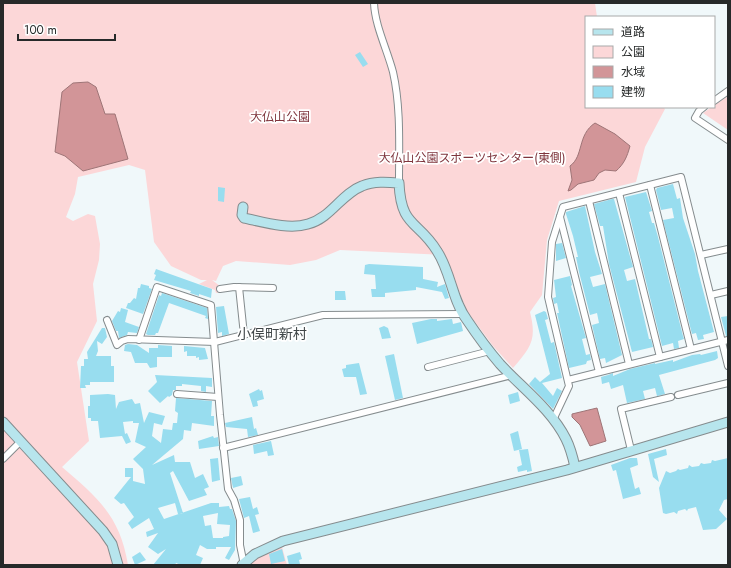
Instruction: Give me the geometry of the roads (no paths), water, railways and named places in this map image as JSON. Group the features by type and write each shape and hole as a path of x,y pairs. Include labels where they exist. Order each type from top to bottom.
{"street":[{"path":"374,3 376,16 396,90 400,196 406,216 438,252 449,275 462,314 490,352 531,393 553,420 567,441 575,467"},
{"path":"715,100 728,91"},
{"path":"703,108 695,118 728,140"},
{"path":"553,420 569,386 548,297 549,260 552,242 564,206 681,177 711,295 725,341 728,366"},
{"path":"243,207 244,218 285,225 302,226 316,222 326,216 348,195 362,186 375,183 399,183"},
{"path":"650,185 691,349"},
{"path":"619,193 660,357"},
{"path":"589,201 629,364"},
{"path":"560,216 599,372"},
{"path":"701,255 728,249"},
{"path":"139,340 157,286 212,305 218,397 228,492 234,500 240,520 240,545 243,564"},
{"path":"239,287 244,336"},
{"path":"220,289 239,287 273,288"},
{"path":"711,295 728,291"},
{"path":"107,320 117,345 124,339 215,342 244,336 323,315 462,314"},
{"path":"568,380 725,341"},
{"path":"428,367 490,352"},
{"path":"223,448 512,375"},
{"path":"678,395 728,383"},
{"path":"177,394 218,397"},
{"path":"631,450 621,409 671,397"},
{"path":"3,422 103,531 112,544 118,565"},
{"path":"243,564 254,554 284,541 461,498 575,467 728,422"},
{"path":"3,459 21,441"}],"water":[{"path":"88,82 96,87 105,114 115,114 128,159 83,171 65,156 55,152 62,92 73,83"},
{"path":"595,123 615,134 630,146 626,157 616,171 605,170 599,173 594,180 578,184 568,191 572,180 570,166 577,157 585,133"},
{"path":"597,408 606,441 590,446 580,425 572,417 572,414"}],"district":[{"name":"小俣町新村","path":"272,334"}],"park label":[{"name":"大仏山公園","path":"280,117"},
{"name":"大仏山公園スポーツセンター(東側)","path":"472,158"}]}
